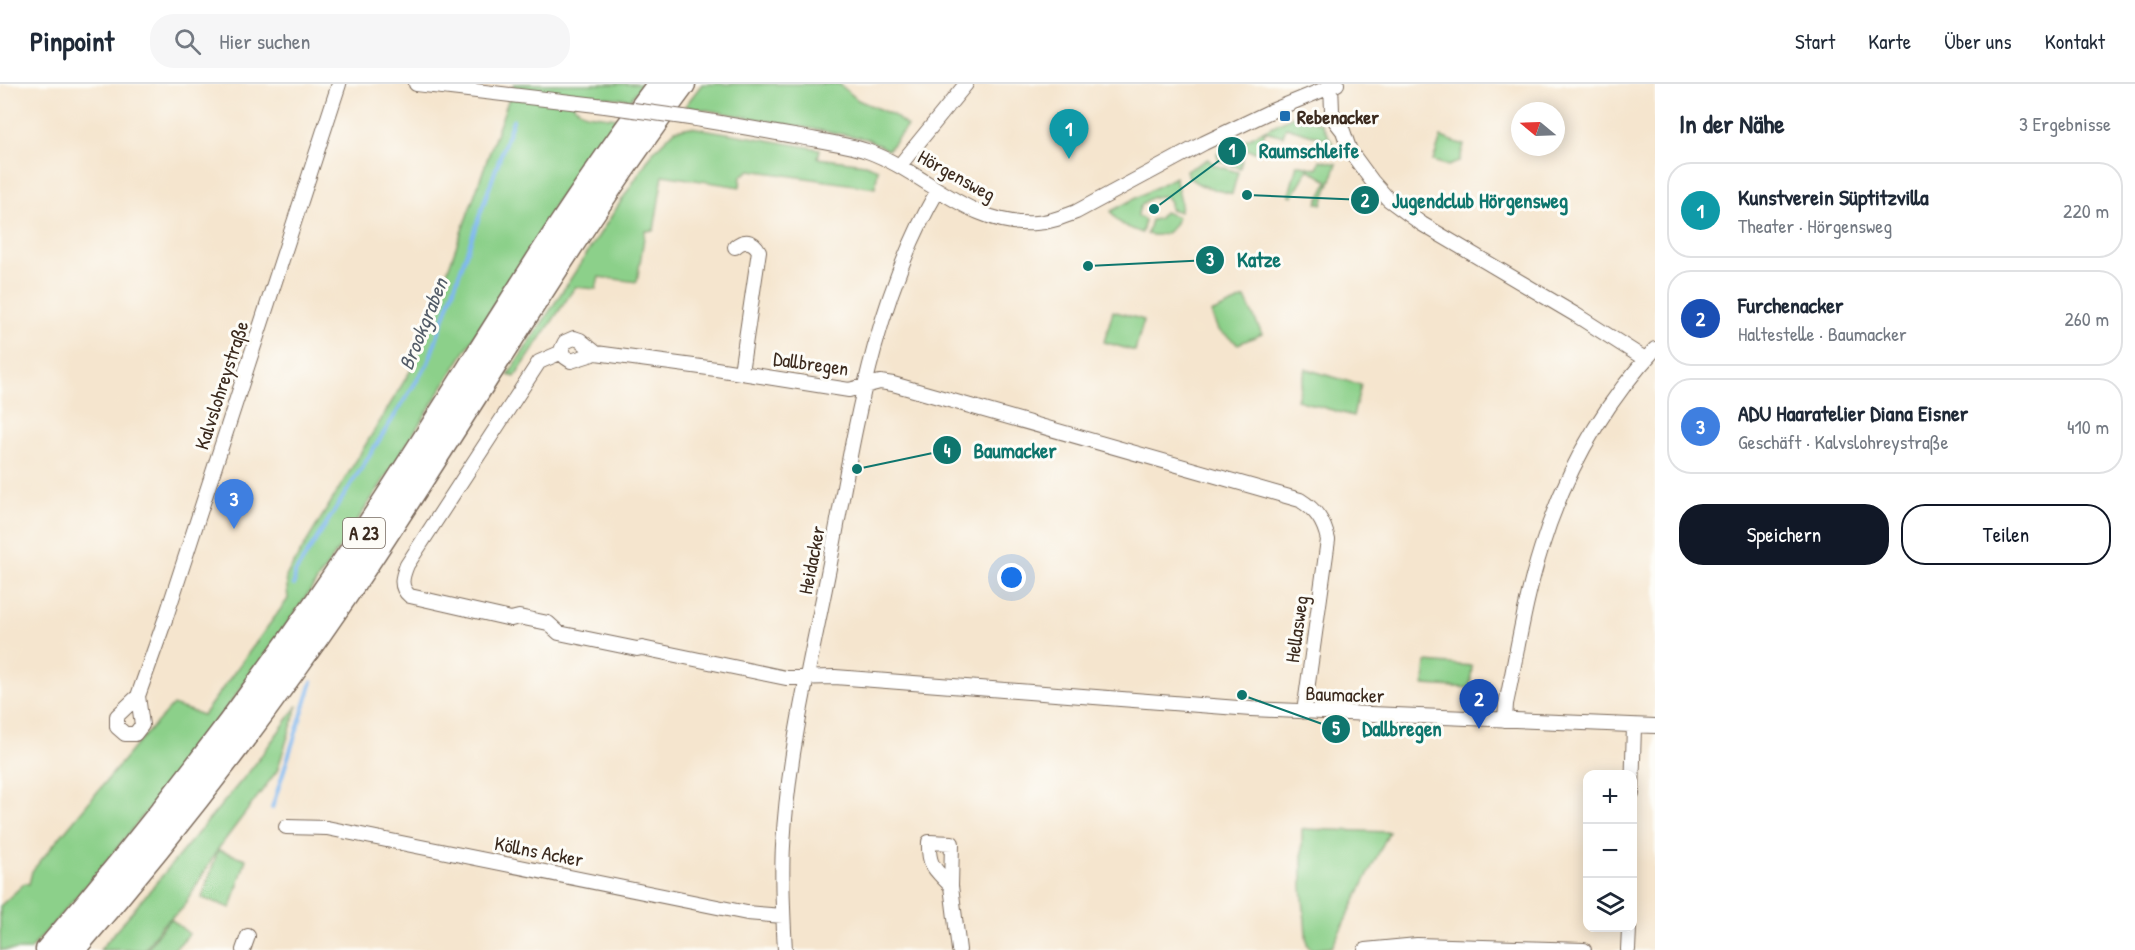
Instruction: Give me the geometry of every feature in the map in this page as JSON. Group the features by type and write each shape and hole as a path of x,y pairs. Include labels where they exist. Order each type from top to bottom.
{"highway":[{"name":"A 23","path":"48,950 159,817 225,732 292,639 387,498 597,170 660,84"},
{"name":"A 23","path":"72,950 180,820 307,651 409,499 612,183 683,84"}],"street":[{"name":"Kalvslohreystraße","path":"138,696 187,554 339,84"},
{"name":"Hörgensweg","path":"416,84 683,117 856,148 900,165 956,201 998,219 1036,223 1053,220 1092,204 1204,143 1333,85"},
{"path":"900,165 966,84"},
{"path":"1333,85 1332,111 1336,122 1343,131 1350,151 1372,182 1388,199 1422,224 1650,354 1609,405 1560,494 1533,575 1506,704 1505,720"},
{"name":"Heidacker","path":"785,950 783,845 787,795 807,678 865,386 874,345 898,278 925,213 938,190"},
{"path":"735,247 740,243 749,242 759,250 741,372"},
{"name":"Dallbregen","path":"596,353 574,338 565,342 562,352 565,357 574,361 596,353 741,372 849,390 880,382 893,384 1300,500 1309,505 1321,519 1328,540 1328,551"},
{"name":"Dallbregen","path":"402,587 407,565 521,387 539,362 562,352"},
{"name":"Hellasweg","path":"1304,712 1328,551"},
{"name":"Baumacker","path":"402,587 410,596 417,599 511,619 519,617 548,623 560,633 786,678 835,676 1304,712 1655,726"},
{"path":"1633,770 1634,726"},
{"name":"Köllns Acker","path":"286,827 327,828 754,914 783,916"},
{"path":"951,886 959,950"},
{"path":"1628,950 1629,932"},
{"path":"243,950 248,936"},
{"path":"1365,950 1417,945 1584,950"}],"green space":[{"path":"514,84 642,84 631,99 589,96 575,99 574,106 586,114 618,118 593,153 591,152 551,210 553,212 325,569 205,737 163,792 75,898 30,950 0,950 0,906 25,883 29,884 32,871 136,745 173,705 203,715 288,599 286,576 414,365"},
{"path":"702,84 839,84 858,100 893,115 907,126 888,150 868,139 685,106"},
{"path":"1295,115 1321,123 1338,153 1323,148 1326,139 1286,127 1283,136 1265,131 1259,153 1245,149 1240,168 1219,161 1217,154"},
{"path":"691,127 820,149 818,158 865,164 878,169 875,188 750,170 741,176 740,187 663,175 654,230 645,231 637,282 599,277 596,289 575,287 515,377 508,375 653,152 675,130"},
{"path":"1441,137 1464,145 1459,162 1448,166 1433,161"},
{"path":"1208,159 1214,165 1238,172 1232,194 1205,187 1193,181 1189,176 1186,171"},
{"path":"1320,160 1337,164 1322,204 1317,203 1328,181 1308,169 1293,196 1289,195 1297,164 1317,169"},
{"path":"1175,177 1181,201 1180,212 1170,209 1170,202 1166,197 1147,200 1143,203 1138,216 1145,220 1142,233 1124,225 1113,215 1111,211"},
{"path":"1164,212 1178,217 1174,227 1167,233 1147,234 1151,220 1158,219"},
{"path":"1245,298 1262,334 1238,344 1218,330 1211,313"},
{"path":"1113,311 1144,320 1135,351 1104,342"},
{"path":"1306,369 1361,385 1353,416 1297,400"},
{"path":"1426,662 1472,666 1470,688 1424,685"},
{"path":"298,705 277,771 218,849 182,909 161,926 145,950 100,950 253,767"},
{"path":"1302,829 1389,832 1332,947 1312,950 1307,945 1302,887"},
{"path":"218,850 246,859 231,908 202,898"},
{"path":"171,919 189,934 174,950 147,950 162,928"}],"waterway":[{"name":"Brookgraben","path":"294,585 295,573 428,363 513,120"},
{"name":"Brookgraben","path":"272,808 312,682"}],"place":[{"name":"Rebenacker","path":"1285,116"},
{"name":"Kunstverein Süptitzvilla","path":"1069,159"},
{"name":"Jugendclub Hörgensweg","path":"1247,195"},
{"name":"Raumschleife","path":"1154,209"},
{"name":"Katze","path":"1088,266"},
{"name":"Baumacker","path":"857,469"},
{"name":"ADU Haaratelier Diana Eisner","path":"234,529"},
{"name":"Dallbregen","path":"1242,695"},
{"name":"Furchenacker","path":"1479,729"}]}
